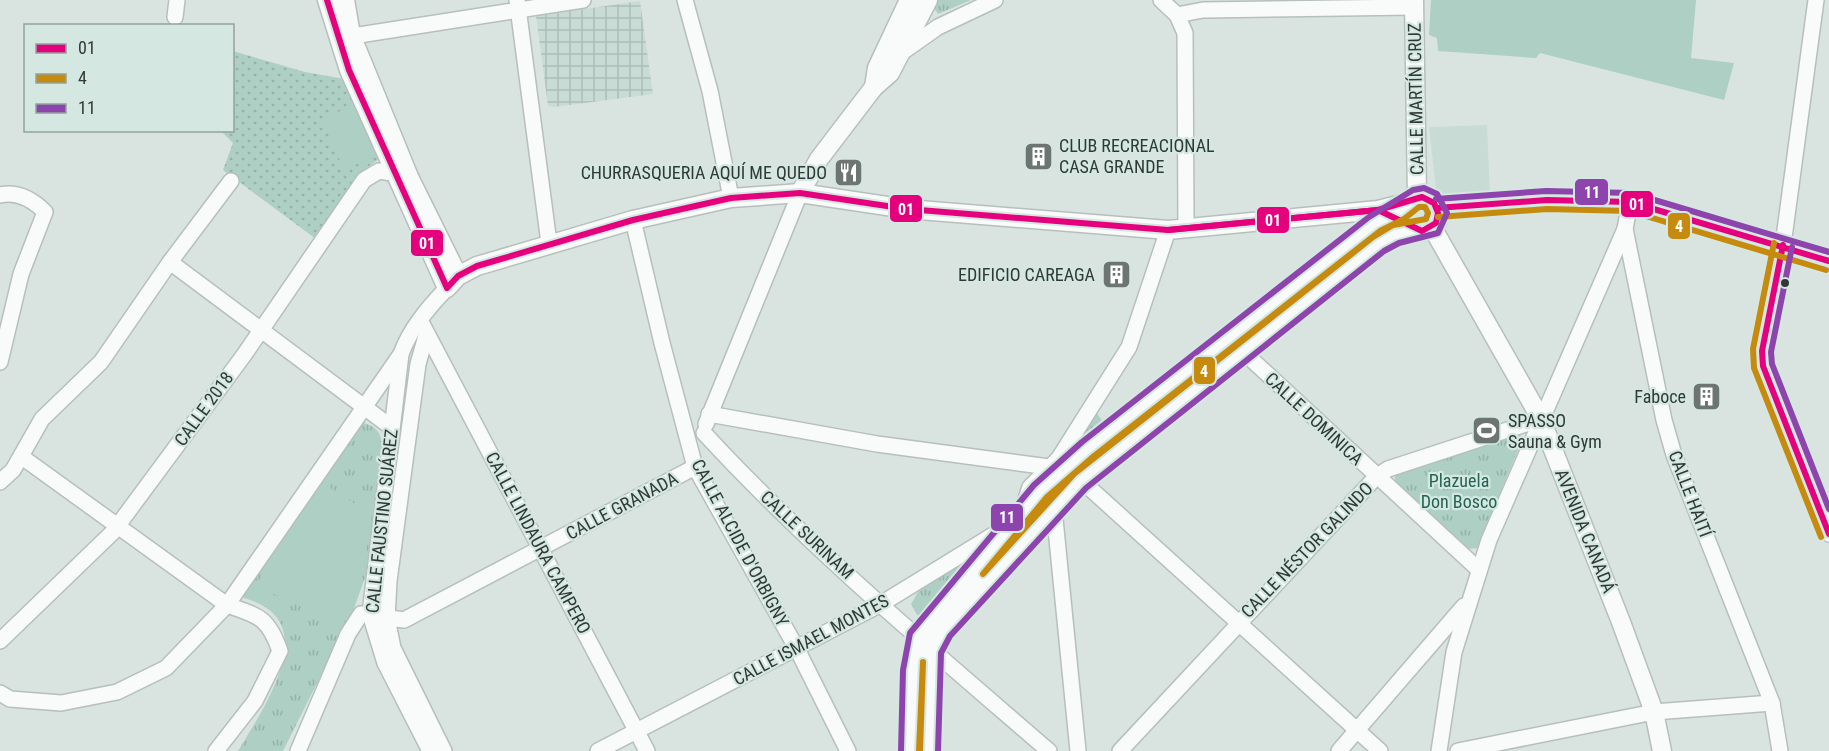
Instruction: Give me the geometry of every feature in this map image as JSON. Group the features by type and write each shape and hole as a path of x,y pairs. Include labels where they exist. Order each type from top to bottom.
{"highway":[{"path":"910,751 912,671 925,644 1018,518 1066,472 1410,213 1547,200 1630,202 1783,245 1829,261"},
{"path":"1236,346 1396,234 1410,213"},
{"path":"925,644 943,631 1054,509 1066,472"},
{"path":"925,644 929,751"}],"main road":[{"path":"327,0 401,175 453,282 477,266 633,220 731,198 800,193 907,209 1177,230 1410,213"},
{"path":"344,37 345,0"},
{"path":"874,87 877,68 909,0"},
{"path":"800,193 819,159 874,87 890,73 928,0"},
{"name":"CALLE MARTÍN CRUZ","path":"1410,213 1414,4"},
{"name":"AVENIDA CANADÁ","path":"1410,213 1540,419 1654,712 1662,751"}],"street":[{"path":"175,17 177,0"},
{"path":"344,37 518,4 583,0"},
{"path":"685,0 710,92 731,198"},
{"path":"900,53 938,27 995,0"},
{"path":"1161,0 1177,15 1185,33 1177,230 1129,347 1059,458 1066,472 1380,751"},
{"path":"1816,0 1783,245 1762,351 1763,366 1829,534"},
{"path":"518,4 549,243"},
{"path":"1177,15 1203,10 1414,4"},
{"name":"CALLE 2018","path":"0,641 118,526 261,330 364,180 379,171 401,175"},
{"path":"0,482 13,470 22,457 42,419 70,389 101,362 170,262 231,181"},
{"path":"0,195 8,193 32,199 45,212 21,274 0,362"},
{"path":"687,438 704,433 709,414 800,193"},
{"path":"1439,751 1454,652 1479,570 1540,419 1626,229 1630,202"},
{"name":"CALLE ALCIDE D'ORBIGNY","path":"633,220 695,467 797,649 848,751"},
{"name":"CALLE HAITÍ","path":"1626,229 1664,420 1674,454 1772,703 1780,751"},
{"path":"170,262 391,427"},
{"name":"CALLE FAUSTINO SUÁREZ","path":"430,747 393,648 387,618 389,581 424,329 453,282"},
{"name":"CALLE FAUSTINO SUÁREZ","path":"424,329 409,333 401,354 370,614 385,663 430,747"},
{"name":"CALLE LINDAURA CAMPERO","path":"424,329 543,549 647,751"},
{"name":"CALLE DOMINICA","path":"1236,346 1479,570"},
{"path":"0,693 10,699 61,703 117,692 166,668 227,605 401,354"},
{"path":"709,414 877,444 1066,472"},
{"name":"CALLE NÉSTOR GALINDO","path":"1120,751 1376,477 1388,468 1540,419"},
{"name":"CALLE SURINAM","path":"704,433 740,472 881,604 1049,751"},
{"path":"22,457 227,605 262,617 273,631 280,651 255,701 216,751"},
{"name":"CALLE GRANADA","path":"387,618 404,620 543,549 695,467"},
{"path":"1054,509 1078,751"},
{"name":"CALLE ISMAEL MONTES","path":"598,751 881,604 1018,518"},
{"path":"1339,751 1468,602"},
{"path":"298,751 348,634 361,614 387,618"},
{"path":"1458,751 1654,712 1772,703"}],"shaded area":[{"path":"640,1 653,94 548,106 536,16"},
{"path":"1487,125 1490,195 1444,197 1436,189 1429,127"}],"green space":[{"path":"935,0 971,0 938,14 932,5"},
{"path":"1431,0 1696,0 1691,58 1734,63 1724,100 1540,53 1536,58 1438,51 1437,38 1429,35"},
{"path":"234,51 305,72 345,79 379,159 361,172 316,239 223,170 233,143 222,132 234,132"},
{"path":"354,105 376,156 344,170 322,119"},
{"path":"1093,408 1108,429 1032,487"},
{"path":"364,423 378,432 382,449 366,575 353,611 283,751 238,751 274,688 282,664 285,642 280,623 266,607 239,597 355,428"},
{"name":"Plazuela Don Bosco","path":"1519,433 1523,438 1477,548 1468,549 1396,483 1394,473"},
{"path":"321,482 372,515 363,573 346,616 254,588"},
{"path":"990,539 926,617 917,615 911,604 918,592"}],"transit line":[{"name":"01","path":"327,0 349,70 447,288 458,276 477,266 633,220 731,198 800,193 907,209 1168,230"},
{"name":"11","path":"901,751 903,670 910,633 1034,485 1082,442 1369,217 1413,190 1424,188 1437,194 1447,213 1438,233 1399,243 1384,251 1086,488 950,636 941,653 938,751"},
{"name":"11","path":"1436,199 1546,191 1631,193 1829,252"},
{"name":"01","path":"1422,197 1434,203 1438,213 1436,223 1422,231 1378,210 1422,197"},
{"name":"01","path":"1437,208 1547,200 1630,202 1829,261"},
{"name":"4","path":"1419,207 1425,207 1428,213 1426,219 1393,225 1373,237 1074,474 983,574 1047,497 1094,456 1380,231 1404,219 1419,207"},
{"name":"4","path":"1438,217 1547,209 1629,211 1826,270"},
{"name":"01","path":"1168,230 1378,210"},
{"name":"01","path":"1168,230 1378,210"},
{"name":"4","path":"1774,243 1753,349 1754,368 1821,537"},
{"name":"01","path":"1783,245 1762,351 1763,366 1829,534"},
{"name":"11","path":"1792,247 1771,352 1772,364 1829,509"},
{"name":"4","path":"919,751 923,662 920,751"}],"place":[{"name":"CLUB RECREACIONAL CASA GRANDE","path":"1038,156"},
{"name":"CHURRASQUERIA AQUÍ ME QUEDO","path":"848,173"},
{"name":"EDIFICIO CAREAGA","path":"1116,275"},
{"name":"Faboce","path":"1707,397"},
{"name":"SPASSO Sauna & Gym","path":"1487,431"}]}
